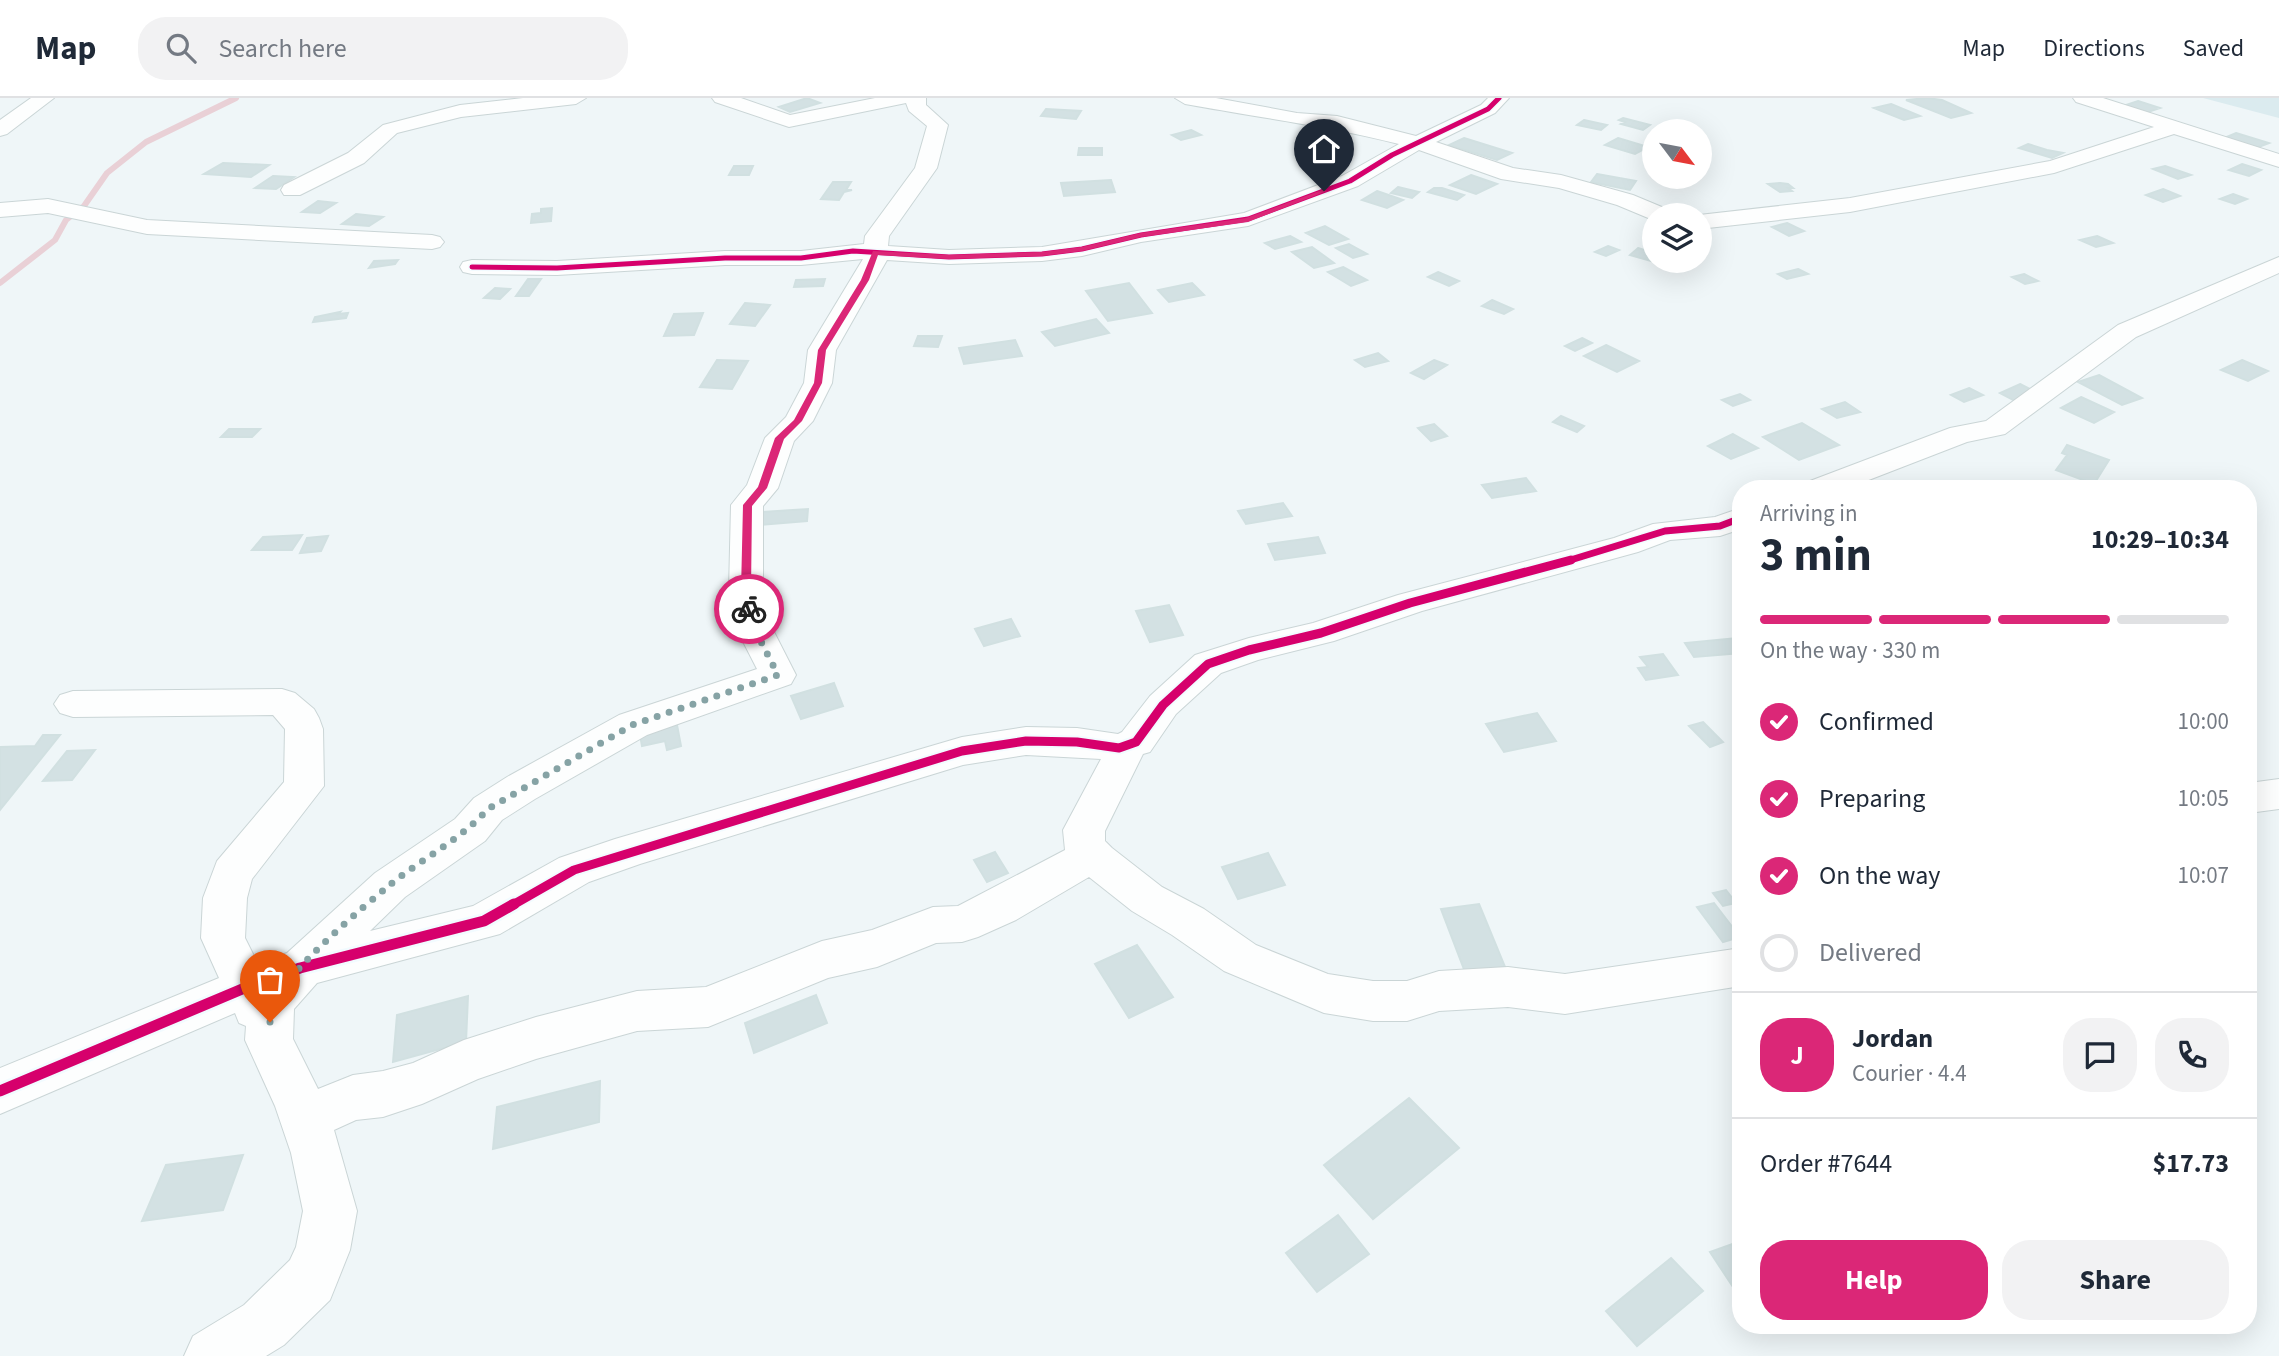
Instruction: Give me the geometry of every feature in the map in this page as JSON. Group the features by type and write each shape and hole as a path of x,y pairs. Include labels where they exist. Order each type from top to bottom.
{"street":[{"path":"0,130 44,98"},
{"path":"292,190 356,158 390,129 460,111 576,98"},
{"path":"723,98 789,121 904,98"},
{"path":"269,1041 271,1004 300,968 390,885 470,830 488,809 632,725 778,675 752,624 746,591 747,505 762,488 780,438 798,421 818,383 822,350 865,280 876,253 877,236 926,168 938,125 916,107 916,98"},
{"path":"1185,98 1297,119 1337,122 1420,143 1509,174 1561,182 1642,207"},
{"path":"472,267 556,268 725,257 801,258 853,251 949,257 1042,254 1082,249 1141,235 1248,219 1350,181 1392,155 1489,109 1499,98"},
{"path":"2083,98 2279,161"},
{"path":"1712,221 1850,205 2054,167 2172,128"},
{"path":"0,209 48,206 147,227 432,242"},
{"path":"1842,480 1960,434 1995,429 2127,331 2279,264"},
{"path":"0,1091 247,987 300,968 484,921 574,870 769,807 962,751 1026,741 1077,742 1119,748 1129,745 1136,742 1163,705 1208,664 1249,650 1321,633 1410,603 1626,545 1665,531 1720,526 1732,521"},
{"path":"73,704 282,702 300,718 304,729 304,786 232,873 225,898 223,938 305,1118 317,1153 330,1211 323,1250 310,1280 264,1325 213,1356"},
{"path":"1129,745 1084,830 1084,846 1147,900 1188,922 1240,958 1324,993 1396,1001 1407,1001 1439,991 1508,987 1565,994 1732,968"},
{"path":"2257,797 2279,794"},
{"path":"305,1118 352,1098 383,1094 422,1083 464,1062 536,1038 637,1011 708,1007 822,960 877,948 933,925 962,923 1000,907 1093,855"}],"shaded area":[{"path":"2203,98 2279,98 2279,118"}],"building":[{"path":"807,98 820,103 790,112 779,107"},
{"path":"1906,100 1942,100 1971,113 1951,118"},
{"path":"2138,101 2160,108 2145,113 2123,106"},
{"path":"1891,104 1920,116 1904,120 1874,108"},
{"path":"1046,109 1081,111 1076,119 1041,116"},
{"path":"1623,118 1642,123 1642,130 1621,124 1625,122 1619,120"},
{"path":"1584,120 1607,125 1601,130 1577,125"},
{"path":"1191,130 1201,135 1181,140 1172,135"},
{"path":"2236,133 2269,143 2256,148 2224,138"},
{"path":"1464,138 1512,153 1497,160 1449,145"},
{"path":"1618,138 1642,145 1642,150 1635,154 1605,145"},
{"path":"2028,144 2063,153 2052,158 2019,148"},
{"path":"1079,148 1102,148 1102,155 1078,155"},
{"path":"223,163 269,165 251,177 204,174"},
{"path":"2242,164 2261,170 2249,176 2229,170"},
{"path":"734,166 753,166 749,175 729,175"},
{"path":"2165,166 2191,175 2178,179 2153,169"},
{"path":"1597,174 1636,181 1630,190 1591,182"},
{"path":"1471,175 1497,184 1476,194 1450,185"},
{"path":"273,176 294,177 276,189 255,188"},
{"path":"1111,180 1115,192 1064,196 1061,183"},
{"path":"833,182 851,182 846,190 852,190 844,192 839,200 821,199"},
{"path":"1768,184 1788,184 1793,188 1788,188 1792,191 1780,192"},
{"path":"1398,187 1419,192 1412,198 1391,193"},
{"path":"1434,188 1464,195 1457,200 1428,192"},
{"path":"2163,189 2180,196 2163,202 2146,195"},
{"path":"1377,191 1403,200 1387,208 1362,200"},
{"path":"2233,194 2247,199 2235,204 2220,199"},
{"path":"318,201 336,203 320,213 302,212"},
{"path":"552,208 551,221 531,223 532,214 541,213 541,209"},
{"path":"356,214 383,217 369,226 342,224"},
{"path":"1787,223 1804,231 1789,236 1772,227"},
{"path":"1325,226 1348,239 1329,245 1306,233"},
{"path":"1290,236 1301,242 1275,249 1265,243"},
{"path":"2097,236 2113,243 2096,247 2080,240"},
{"path":"1349,244 1367,254 1353,258 1336,248"},
{"path":"1608,246 1619,250 1606,256 1595,252"},
{"path":"1312,247 1334,263 1314,268 1292,252"},
{"path":"1638,248 1642,249 1642,258 1630,255"},
{"path":"398,260 395,264 369,268 374,261"},
{"path":"1343,267 1367,280 1351,286 1328,272"},
{"path":"1798,269 1808,274 1787,279 1778,274"},
{"path":"1438,272 1459,281 1449,286 1428,277"},
{"path":"2024,274 2038,281 2025,284 2012,277"},
{"path":"528,279 541,279 529,296 516,296"},
{"path":"825,279 823,286 794,287 796,280"},
{"path":"1129,283 1152,313 1108,321 1086,291"},
{"path":"1192,283 1204,295 1169,302 1158,290"},
{"path":"495,288 510,289 500,299 484,298"},
{"path":"1492,300 1513,309 1504,314 1482,306"},
{"path":"745,303 770,305 755,326 730,324"},
{"path":"340,312 338,314 348,313 346,318 313,322 315,317"},
{"path":"703,313 694,335 664,336 674,314"},
{"path":"1096,319 1109,333 1055,346 1042,332"},
{"path":"918,336 942,336 938,347 914,346"},
{"path":"1582,338 1592,343 1575,351 1565,346"},
{"path":"1015,340 1022,356 964,364 959,348"},
{"path":"1606,345 1639,361 1617,372 1584,356"},
{"path":"1378,353 1388,361 1365,367 1355,360"},
{"path":"717,360 748,361 732,389 700,387"},
{"path":"1434,360 1447,365 1424,379 1411,373"},
{"path":"2242,360 2268,371 2248,381 2221,370"},
{"path":"2099,375 2142,398 2122,405 2078,382"},
{"path":"2020,384 2036,392 2015,401 2000,393"},
{"path":"1969,388 1983,395 1964,402 1951,395"},
{"path":"1740,394 1750,400 1733,406 1722,400"},
{"path":"2081,397 2114,412 2094,423 2061,408"},
{"path":"1845,402 1860,412 1837,418 1822,409"},
{"path":"1561,416 1584,426 1577,432 1553,422"},
{"path":"1802,423 1839,445 1799,460 1763,437"},
{"path":"1434,424 1447,436 1431,441 1418,428"},
{"path":"229,429 260,429 252,437 221,437"},
{"path":"1733,434 1758,448 1731,459 1708,446"},
{"path":"2067,445 2109,460 2096,480 2083,480 2056,470 2067,455 2062,453"},
{"path":"1526,478 1536,491 1492,498 1482,485"},
{"path":"1283,503 1292,516 1246,524 1238,511"},
{"path":"808,509 807,521 759,525 761,512"},
{"path":"302,535 292,550 252,550 263,537"},
{"path":"328,536 321,551 300,553 307,538"},
{"path":"1318,537 1325,553 1275,560 1268,544"},
{"path":"1169,605 1183,635 1150,642 1136,611"},
{"path":"1011,619 1020,636 984,646 975,629"},
{"path":"1732,638 1732,654 1694,657 1685,643"},
{"path":"1663,654 1678,675 1646,680 1638,668 1648,667 1640,657"},
{"path":"834,683 843,706 801,719 791,696"},
{"path":"1537,713 1556,741 1504,752 1486,724"},
{"path":"1703,722 1723,742 1710,747 1689,726"},
{"path":"677,725 681,746 667,750 665,741 642,746 640,735"},
{"path":"43,735 60,735 0,810 0,747 35,746"},
{"path":"95,750 72,780 43,781 67,751"},
{"path":"995,852 1008,873 987,882 974,860"},
{"path":"1268,853 1285,885 1238,899 1222,867"},
{"path":"1726,890 1732,898 1732,904 1723,906 1713,893"},
{"path":"1714,903 1732,927 1732,939 1723,942 1697,907"},
{"path":"1479,904 1505,967 1465,972 1441,909"},
{"path":"1137,945 1173,997 1129,1018 1095,964"},
{"path":"816,995 827,1023 754,1053 745,1023"},
{"path":"468,996 466,1042 393,1062 397,1015"},
{"path":"600,1081 599,1122 493,1149 497,1107"},
{"path":"1409,1098 1459,1148 1373,1219 1324,1165"},
{"path":"243,1155 223,1210 142,1221 166,1165"},
{"path":"1338,1215 1369,1254 1317,1292 1286,1253"},
{"path":"1732,1244 1732,1285 1710,1252"},
{"path":"1671,1258 1703,1291 1637,1346 1606,1311"}],"waterway":[{"path":"0,283 55,240 66,220 84,206 107,173 146,142 236,98"}],"cycle path":[{"path":"472,267 557,268 725,258 801,258 853,251 949,257 1042,254 1082,249 1141,235 1248,219 1350,181 1392,155 1488,109 1499,98"},
{"path":"0,1091 247,987 300,968 484,921 574,870 630,851 962,751 1026,741 1077,742 1119,748 1136,742 1163,705 1208,664 1249,650 1321,633 1410,603 1626,545 1665,531 1720,526 1732,521"}],"way so far":[{"path":"270,1022 271,1004 290,979 337,932 390,885 470,830 488,809 632,725 778,675 752,624 749,609"}],"route":[{"path":"749,609 746,591 747,505 762,488 780,438 798,421 818,383 822,350 865,280 876,253 949,257 1042,254 1082,249 1141,235 1248,219 1324,191"}]}
